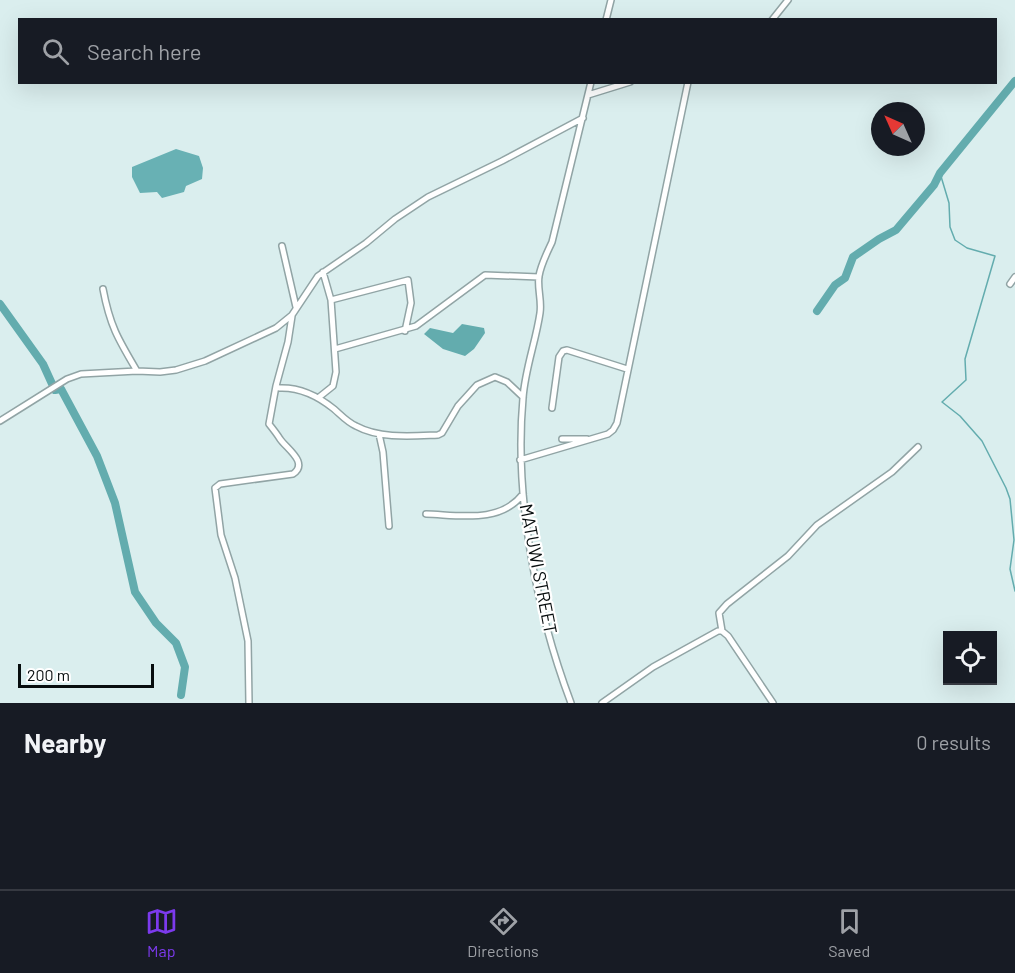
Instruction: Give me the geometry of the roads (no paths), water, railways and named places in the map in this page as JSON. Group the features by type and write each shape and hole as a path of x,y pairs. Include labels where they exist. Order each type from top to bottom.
{"street":[{"path":"606,18 611,0"},
{"path":"774,18 788,0"},
{"name":"MATUWI STREET","path":"571,703 554,648 529,545 520,460 523,397 540,314 539,277 552,242 591,84"},
{"path":"588,95 624,84"},
{"path":"520,460 608,434 617,423 688,84"},
{"path":"249,703 248,641 235,578 221,535 215,488 220,484 297,472 299,467 295,454 269,424 292,315 296,307 323,272 428,197 583,118"},
{"path":"282,246 296,307"},
{"path":"318,398 335,382 331,300 323,272"},
{"path":"335,349 405,331 416,326 485,275 539,277"},
{"path":"1010,284 1015,277"},
{"path":"331,300 408,280 411,303 405,331"},
{"path":"103,289 108,316 119,344 137,371"},
{"path":"0,421 74,376 137,371 160,372 193,365 276,328 292,315"},
{"path":"552,408 559,357 563,351 567,350 627,369"},
{"path":"276,386 297,389 318,398 356,427 379,434 438,435 442,433 458,406 477,385 495,377 507,382 523,397"},
{"path":"379,434 383,452 389,526"},
{"path":"562,439 594,439"},
{"path":"722,632 719,613 727,604 788,555 817,525 892,471 918,447"},
{"path":"426,514 475,516 494,514 512,505 523,494"},
{"path":"602,703 633,680 669,658 714,633 722,632 728,636 773,703"}],"waterway":[{"path":"817,311 835,285 845,278 853,257 896,230 1015,81"},
{"path":"940,173 949,203 950,227 955,240 967,248 995,256 965,359 966,380 942,402 960,416 982,441 1006,488 1010,499 1014,540 1010,569 1015,591"},
{"path":"0,304 43,364 53,386"},
{"path":"55,390 61,389 97,456 115,503 135,592 156,623 176,643 185,667 181,695"}]}
